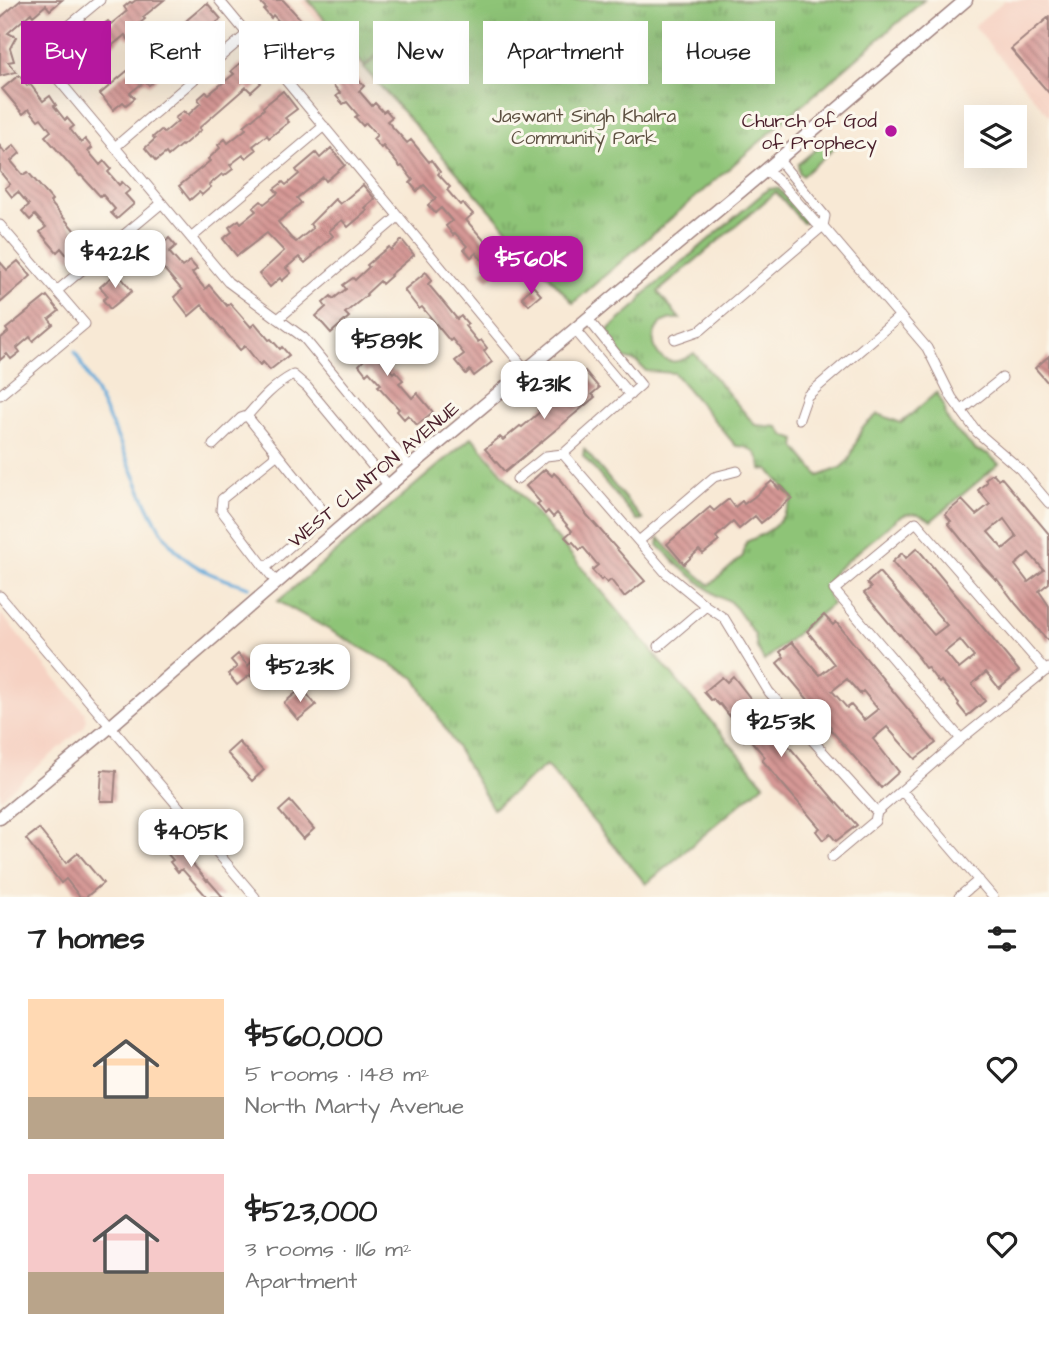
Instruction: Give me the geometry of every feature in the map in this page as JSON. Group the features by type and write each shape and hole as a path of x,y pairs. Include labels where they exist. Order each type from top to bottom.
{"main road":[{"name":"WEST CLINTON AVENUE","path":"0,818 410,467 966,0"}],"street":[{"path":"100,0 36,53 228,282 304,338 410,467"},
{"path":"219,0 239,24"},
{"path":"115,147 239,41"},
{"path":"289,84 526,370"},
{"path":"191,238 324,126"},
{"path":"674,340 701,330 823,226 825,216 778,159"},
{"path":"766,170 816,223 823,226 927,348 952,398 977,432 1020,469 1049,503"},
{"path":"58,290 162,202"},
{"path":"278,320 399,216"},
{"path":"0,225 85,324 0,394"},
{"path":"0,245 9,237"},
{"path":"799,419 807,396 900,316"},
{"path":"517,479 546,456 563,454 641,385 588,319"},
{"path":"575,330 630,395"},
{"path":"213,445 282,381 293,375 307,387 389,486"},
{"path":"961,411 1002,378"},
{"path":"247,416 324,512 318,522 265,568"},
{"path":"275,450 274,457 222,499 221,510 276,582"},
{"path":"563,454 666,573 724,618 769,692 877,812"},
{"path":"639,541 714,477 737,471"},
{"path":"832,857 875,821 877,812 961,739 1047,670 916,522 834,590 961,739"},
{"path":"0,596 255,897"},
{"path":"659,646 706,606"},
{"path":"902,791 993,897"},
{"path":"959,897 979,880"}],"shaded area":[{"path":"300,0 308,0 326,21 318,21"},
{"path":"1005,0 1049,0 1049,116 974,26"},
{"path":"0,613 85,713 86,721 84,727 0,799"}],"green space":[{"name":"Jaswant Singh Khalra Community Park","path":"308,0 924,0 573,303 378,84 469,84 469,21 373,21 373,58 364,66 359,60 359,21 326,21"},
{"name":"Jaswant Singh Khalra Community Park","path":"373,60 373,78 364,68"},
{"path":"828,139 836,147 802,176 798,164"},
{"path":"778,188 808,221 803,223 776,192 658,292 680,319 666,321 658,327 654,336 660,355 668,361 680,361 694,353 755,425 778,427 785,436 796,440 795,447 819,476 840,468 849,460 862,428 878,414 901,423 937,392 946,417 955,430 976,450 988,454 999,464 931,521 915,514 898,518 835,571 828,587 832,604 764,661 757,648 755,635 736,608 679,566 658,545 659,538 677,558 710,585 743,556 746,542 775,526 793,498 769,470 761,469 754,452 746,447 736,446 674,373 646,371 637,362 624,358 609,340 608,330 639,303 643,295 768,189"},
{"path":"472,437 764,784 646,884 546,765 493,809 415,678 278,601"},
{"path":"584,449 643,520 637,520 583,456"}],"building":[{"path":"21,0 62,0 50,10 46,5 33,16 31,13 8,33 16,37 10,48 14,61 8,62 16,72 0,76 0,18"},
{"path":"136,0 164,0 143,17 145,19 143,21 125,21 125,35 111,46 111,24 127,11 124,7"},
{"path":"258,0 283,0 302,21 279,21 273,15 271,18 264,10 266,8"},
{"path":"207,3 221,19 186,21"},
{"path":"1049,17 1049,93 1011,49"},
{"path":"239,64 239,84 260,84 251,92 246,87 182,146 156,161 145,148 155,139 153,137 161,130 164,133 178,121 175,118 184,111 188,115 201,103 198,99 206,92 209,94 225,84 234,74 231,71"},
{"path":"125,73 125,84 141,84 130,93 135,98 126,105 123,102 113,110 100,94"},
{"path":"19,75 21,84 30,84 43,101 50,96 65,120 67,118 74,126 70,129 81,143 85,139 92,148 88,151 100,165 104,161 111,169 108,172 119,185 122,182 130,190 125,194 134,204 117,219 111,213 115,209 102,194 100,196 80,176 45,136 51,131 41,118 38,120 29,109 23,114 2,89"},
{"path":"359,80 364,86 359,91 372,106 375,103 383,112 386,110 392,117 387,121 407,143 411,140 429,162 431,160 440,172 438,174 450,187 447,190 460,205 463,203 473,214 466,220 489,246 493,242 507,257 495,268 497,271 488,280 481,272 487,266 476,253 471,257 464,249 467,246 446,226 452,221 441,208 435,213 428,205 436,198 424,185 417,191 410,183 413,180 402,166 373,139 377,135 366,123 363,126 347,102 343,104 336,96 340,93 332,84 359,84"},
{"path":"283,91 297,109 285,118 289,122 269,138 267,135 253,146 256,150 246,158 243,155 230,165 233,169 224,176 222,174 202,195 199,192 190,200 179,186 210,161 208,159 220,148 218,145 225,139 228,143 246,129 244,126"},
{"path":"14,145 20,153 11,161 23,175 28,172 87,245 70,259 61,248 57,252 40,232 46,227 35,215 30,220 22,211 29,205 18,192 12,197 5,188 10,184 0,172 0,146 5,153"},
{"path":"331,148 345,165 326,181 323,177 297,198 301,203 278,222 291,238 296,242 313,228 310,224 335,199 340,204 363,185 375,199 365,208 367,211 348,227 342,220 329,231 333,236 313,256 305,263 299,257 286,268 291,273 270,287 259,274 284,251 267,233 237,256 223,239 232,232 229,227 239,220 241,223 256,211 253,208 261,201 264,204 278,193 274,189 283,182 286,185 299,174 296,170 316,153 320,158"},
{"path":"157,232 166,241 169,238 176,246 169,252 182,267 190,261 197,269 192,273 205,289 209,285 227,306 230,303 251,327 255,323 269,340 280,349 282,347 289,355 270,370 263,362 260,365 245,346 240,350 202,305 189,316 174,297 182,290 158,262 150,268 135,251"},
{"path":"402,240 414,255 345,313 349,317 331,333 316,316 326,307 323,303 346,289 343,285 353,278 355,280 381,253 389,247 391,250"},
{"path":"18,261 31,276 0,303 0,262 7,270"},
{"path":"117,272 132,291 110,309 103,300 108,296 100,287"},
{"path":"426,272 432,280 428,284 457,319 461,316 468,324 465,326 478,342 481,340 487,348 484,351 492,362 474,376 470,370 466,374 455,361 464,354 452,339 450,341 404,290"},
{"path":"533,286 541,295 529,305 522,297"},
{"path":"47,296 59,311 49,319 53,324 33,341 30,337 17,348 20,352 11,359 7,354 0,360 0,339 8,332 6,329"},
{"path":"360,328 375,347 373,349 393,373 395,371 403,380 399,383 412,398 417,393 433,412 417,425 408,415 404,419 397,411 399,409 378,386 381,384 369,371 366,374 359,365 364,360 354,348 347,353 340,344"},
{"path":"1049,356 1049,384 1035,368"},
{"path":"585,371 599,388 592,394 595,397 505,472 485,449 500,437 503,440 522,427 554,397 550,393 565,381 568,385"},
{"path":"545,469 562,481 587,515 645,581 624,597 611,580 607,583 603,578 601,580 592,570 598,565 583,547 580,550 565,537 572,531 557,513 553,517 548,511 545,514 537,504 540,502 526,486"},
{"path":"993,473 998,479 1001,477 1049,534 1049,583 1039,591 1049,606 1049,642 948,523 951,521 945,514 962,500 976,515 990,504 978,490 987,482 985,479","holes":["1004,519 1017,537 1003,549 988,532","1029,553 1044,570 1028,582 1015,565"]},
{"path":"772,481 792,498 761,523 755,516 739,529 733,522 716,537 719,541 703,554 699,550 684,564 667,544 710,507 714,511 729,499 735,507 742,501 744,504"},
{"path":"917,548 1019,671 999,688 986,672 972,684 985,701 967,716 941,681 939,683 927,667 925,668 919,657 864,593 871,588 867,583 879,572 934,635 947,625 892,562 902,553 906,558","holes":["960,640 974,657 959,669 945,652"]},
{"path":"824,615 833,625 836,622 936,743 915,759 887,727 873,739 899,772 881,788 777,663 784,657 780,652 792,642 820,675 834,664 807,631","holes":["847,679 860,694 863,691 878,709 864,720 851,705 847,708 832,691"]},
{"path":"238,654 248,666 251,662 264,677 257,683 250,675 237,685 228,674 237,667 231,660"},
{"path":"733,676 775,730 776,728 857,825 836,841 830,834 823,840 816,831 820,828 762,760 765,757 748,737 744,741 732,725 735,723 720,704 711,700 704,692 722,677 727,682"},
{"path":"302,688 316,705 298,720 284,703"},
{"path":"239,742 264,770 252,781 227,753"},
{"path":"102,770 116,771 114,801 100,801"},
{"path":"290,801 314,829 303,839 279,811"},
{"path":"39,829 66,863 78,853 103,883 86,897 80,897 66,879 61,883 26,839"},
{"path":"180,840 191,852 186,856 223,897 207,897 182,869 178,872 170,862 173,860 166,852"}],"waterway":[{"path":"75,352 151,512 170,543 202,570 249,587"}],"place":[{"name":"Church of God of Prophecy","path":"891,131"}]}
